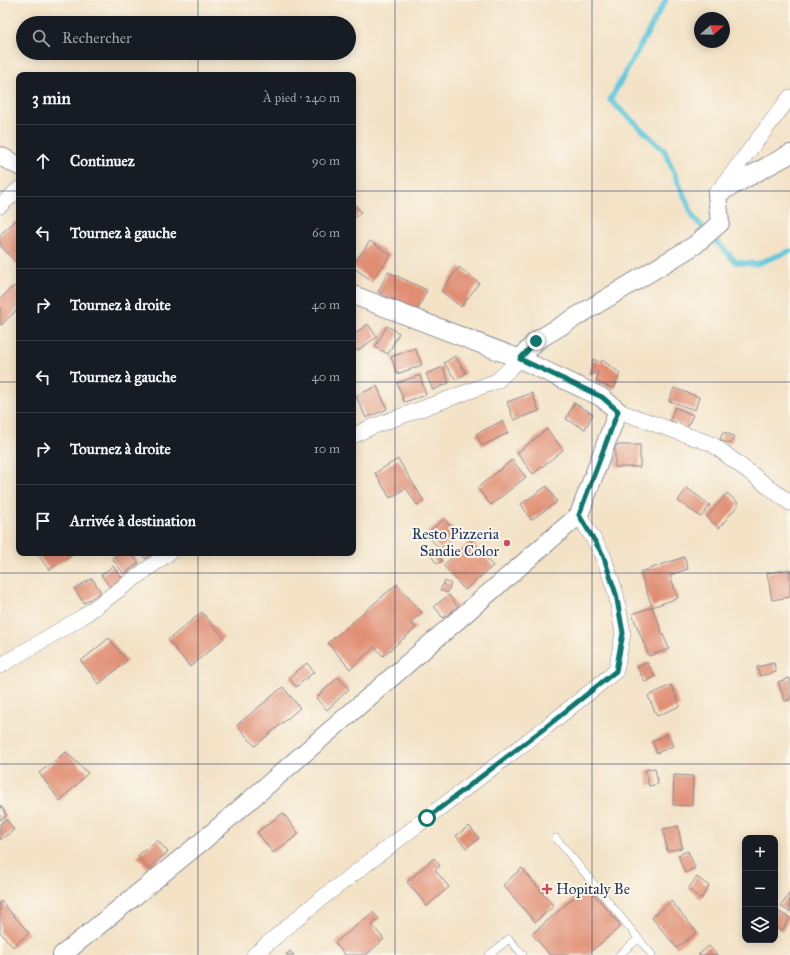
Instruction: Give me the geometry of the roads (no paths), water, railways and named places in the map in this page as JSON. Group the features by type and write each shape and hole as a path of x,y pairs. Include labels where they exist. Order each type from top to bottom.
{"street":[{"path":"356,434 369,428 497,381 536,341 695,245 720,223 717,194 790,97"},
{"path":"717,194 790,154"},
{"path":"0,156 16,164"},
{"path":"0,206 16,192"},
{"path":"356,296 520,359 602,397 618,411 712,444 790,503"},
{"path":"62,955 205,839 579,515 618,411"},
{"path":"254,955 318,901 546,727 616,671 623,633 616,594 603,555 579,515"},
{"path":"0,666 82,617 165,556"}],"lane":[{"path":"556,838 652,955"},
{"path":"489,955 509,939 522,955"},
{"path":"619,955 638,939"}],"waterway":[{"path":"666,0 610,100 664,150 694,218 736,262 756,264 790,251"}],"place":[{"name":"Resto Pizzeria Sandie Color","path":"507,543"},
{"name":"Hopitaly Be","path":"547,889"}]}
